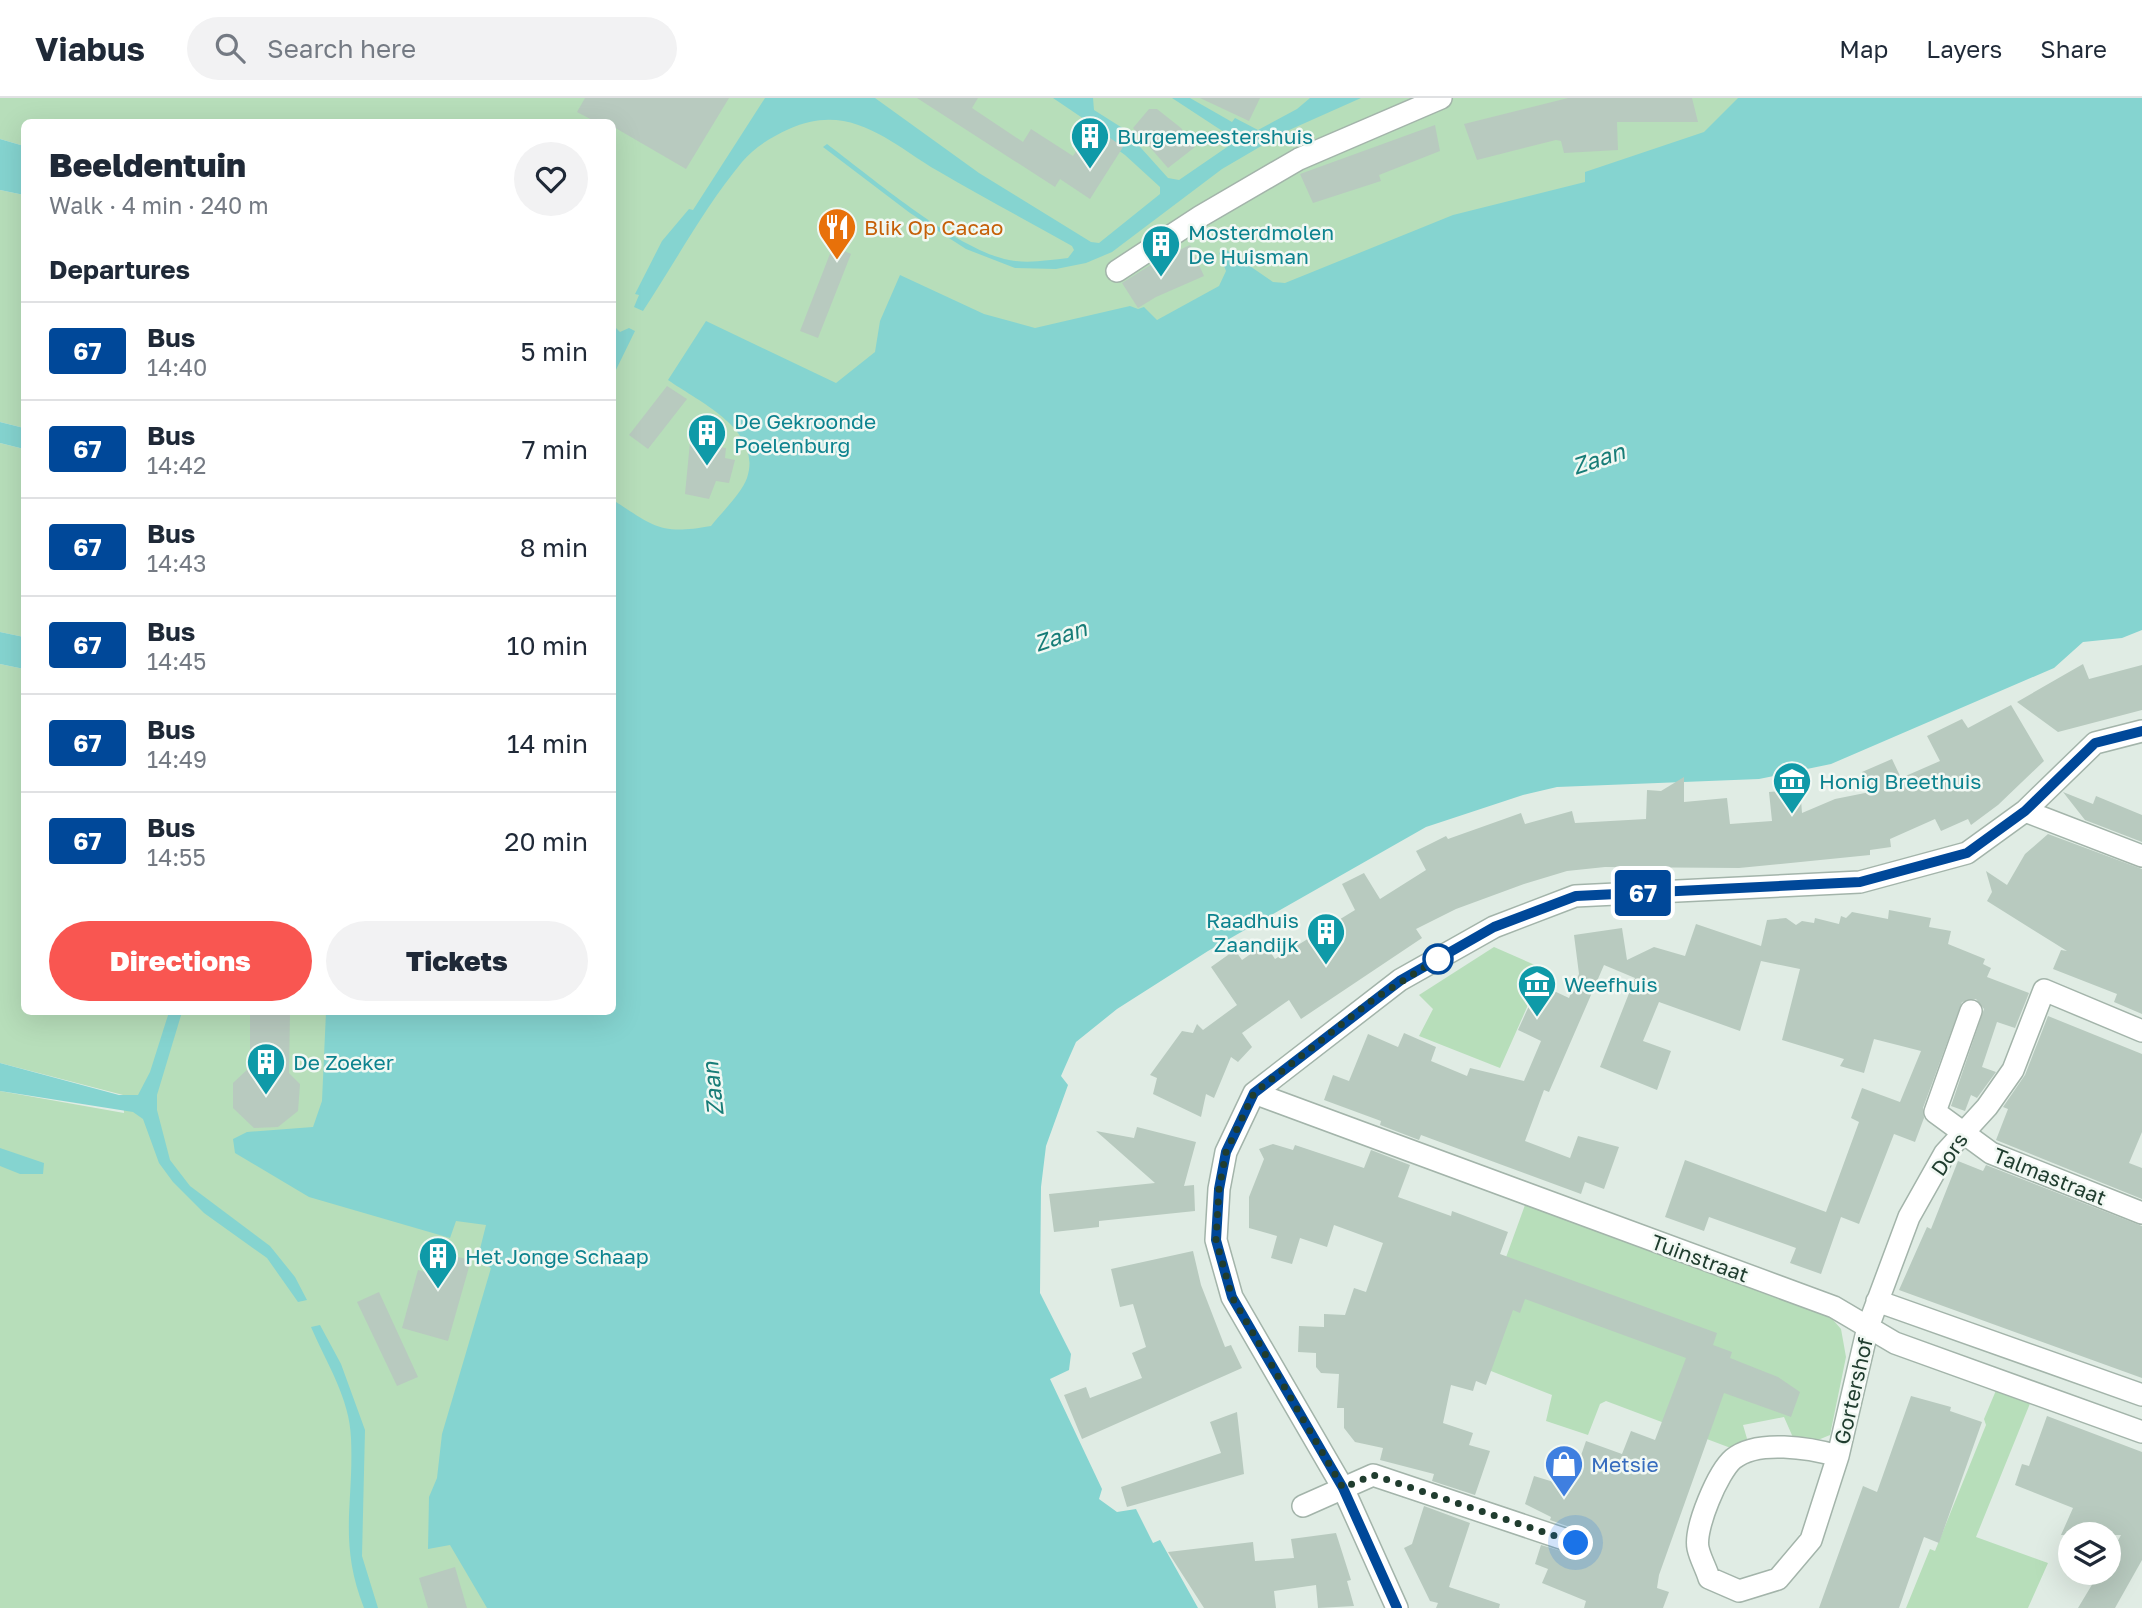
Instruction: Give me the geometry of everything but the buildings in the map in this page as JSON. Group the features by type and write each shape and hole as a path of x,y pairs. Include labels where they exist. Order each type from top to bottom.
{"street":[{"path":"1117,271 1201,216 1299,159 1441,98"},
{"path":"1397,1608 1343,1488 1232,1297 1216,1240 1219,1189 1226,1152 1254,1093 1401,980 1494,927 1538,909 1576,896 1860,882 1967,853 2025,811 2095,743 2142,731"},
{"path":"2025,811 2142,856"},
{"name":"Dors","path":"1868,1327 1909,1217 1945,1153 1987,1108 2013,1070 2044,990 2142,1031"},
{"name":"Dors","path":"1935,1112 1971,1011"},
{"name":"Tuinstraat","path":"1254,1093 1834,1307 1895,1343 2142,1432"},
{"name":"Talmastraat","path":"1935,1112 1991,1153 2142,1213"},
{"path":"1877,1301 2142,1395"},
{"name":"Gortershof","path":"1838,1455 1810,1449 1773,1447 1749,1452 1733,1459 1710,1492 1697,1545 1709,1578 1739,1591 1778,1578 1811,1540 1838,1455 1868,1327"},
{"path":"1303,1506 1373,1475 1576,1543"}],"green space":[{"path":"0,98 1796,98 616,655 616,119 21,119 21,145 0,139"},
{"path":"0,190 21,194 21,427 0,422"},
{"path":"0,443 21,448 21,636 0,632"},
{"path":"0,664 21,668 21,1015 377,1015 531,1187 570,1608 0,1608 0,1091 124,1113 123,1095 0,1063"},
{"path":"1494,947 1544,969 1500,1068 1419,1036 1433,1009 1419,995"},
{"path":"1525,1205 1827,1313 1841,1329 1846,1357 1830,1435 1813,1442 1795,1442 1784,1417 1743,1425 1748,1442 1736,1450 1606,1401 1600,1404 1588,1435 1546,1421 1552,1395 1468,1362"},
{"path":"1997,1388 2031,1401 1976,1537 2048,1563 2028,1608 1906,1608 1930,1549 1935,1551 1986,1425 1984,1419"}],"water":[{"path":"765,98 875,98 979,173 1091,242 1099,243 1160,194 1160,187 1104,140 1106,134 1053,98 1093,98 1094,110 1124,129 1168,178 1179,180 1230,145 1233,138 1172,98 1190,98 1232,122 1235,118 1258,130 1297,109 1310,98 1361,98 1287,131 1222,169 1112,252 1086,263 1056,269 1015,268 966,249 910,213 823,147 827,144 940,228 988,253 1009,260 1031,262 1068,258 1074,250 1072,246 868,129 850,122 811,122 776,136 747,157 715,198 643,311 634,307 639,295 635,294 662,241 689,209 693,210"},
{"name":"Zaan","path":"1738,98 2142,98 2142,630 2122,638 2083,642 2054,668 1831,764 1759,779 1557,787 1523,795 1426,827 1208,951 1117,1009 1076,1042 1061,1076 1068,1085 1046,1146 1041,1187 1040,1293 1071,1354 1069,1370 1050,1379 1102,1489 1099,1499 1117,1512 1136,1509 1153,1543 1160,1540 1198,1608 487,1608 450,1545 428,1549 429,1497 437,1478 442,1434 491,1268 477,1261 486,1225 456,1221 450,1238 309,1197 235,1153 233,1139 247,1132 313,1127 322,1101 326,1015 616,1015 616,502 639,517 669,529 711,526 736,497 747,478 749,461 746,446 737,432 711,408 668,380 706,321 836,383 875,352 880,321 900,275 984,314 1035,328 1130,306 1138,309 1144,307 1157,320 1219,286 1226,271 1219,253 1225,249 1273,282 1285,283 1453,215 1585,182 1585,172 1704,132"},
{"path":"0,139 21,145 21,194 0,190"},
{"path":"616,328 620,332 629,328 635,331 616,370"},
{"path":"0,422 21,427 21,448 0,443"},
{"path":"0,632 21,636 21,668 0,664"},
{"path":"168,1015 181,1015 157,1095 157,1110 170,1160 190,1186 270,1246 295,1277 307,1300 298,1302 267,1258 204,1213 173,1182 159,1163 143,1119 133,1112 0,1091 0,1063 119,1095 138,1095 150,1072"},
{"path":"0,1148 44,1163 43,1174 20,1174 0,1166"},
{"path":"320,1325 341,1364 365,1430 362,1556 378,1608 364,1608 351,1563 350,1423 342,1395 311,1327"}],"bus line":[{"name":"67","path":"1397,1608 1343,1488 1232,1297 1216,1240 1219,1189 1226,1152 1254,1093 1315,1042 1401,980 1494,927 1538,909 1576,896 1860,882 1967,853 2025,811 2095,743 2142,731"}],"place":[{"name":"Burgemeestershuis","path":"1090,170"},
{"name":"Blik Op Cacao","path":"837,261"},
{"name":"Mosterdmolen De Huisman","path":"1161,278"},
{"name":"De Gekroonde Poelenburg","path":"707,467"},
{"name":"Honig Breethuis","path":"1792,815"},
{"name":"Raadhuis Zaandijk","path":"1326,966"},
{"name":"Weefhuis","path":"1537,1018"},
{"name":"De Zoeker","path":"266,1096"},
{"name":"Het Jonge Schaap","path":"438,1290"},
{"name":"Metsie","path":"1564,1498"}],"route":[{"path":"1438,959 1447,953 1374,999 1315,1042 1254,1093 1226,1152 1219,1189 1216,1240 1232,1297 1343,1488 1373,1475 1576,1543"}]}
